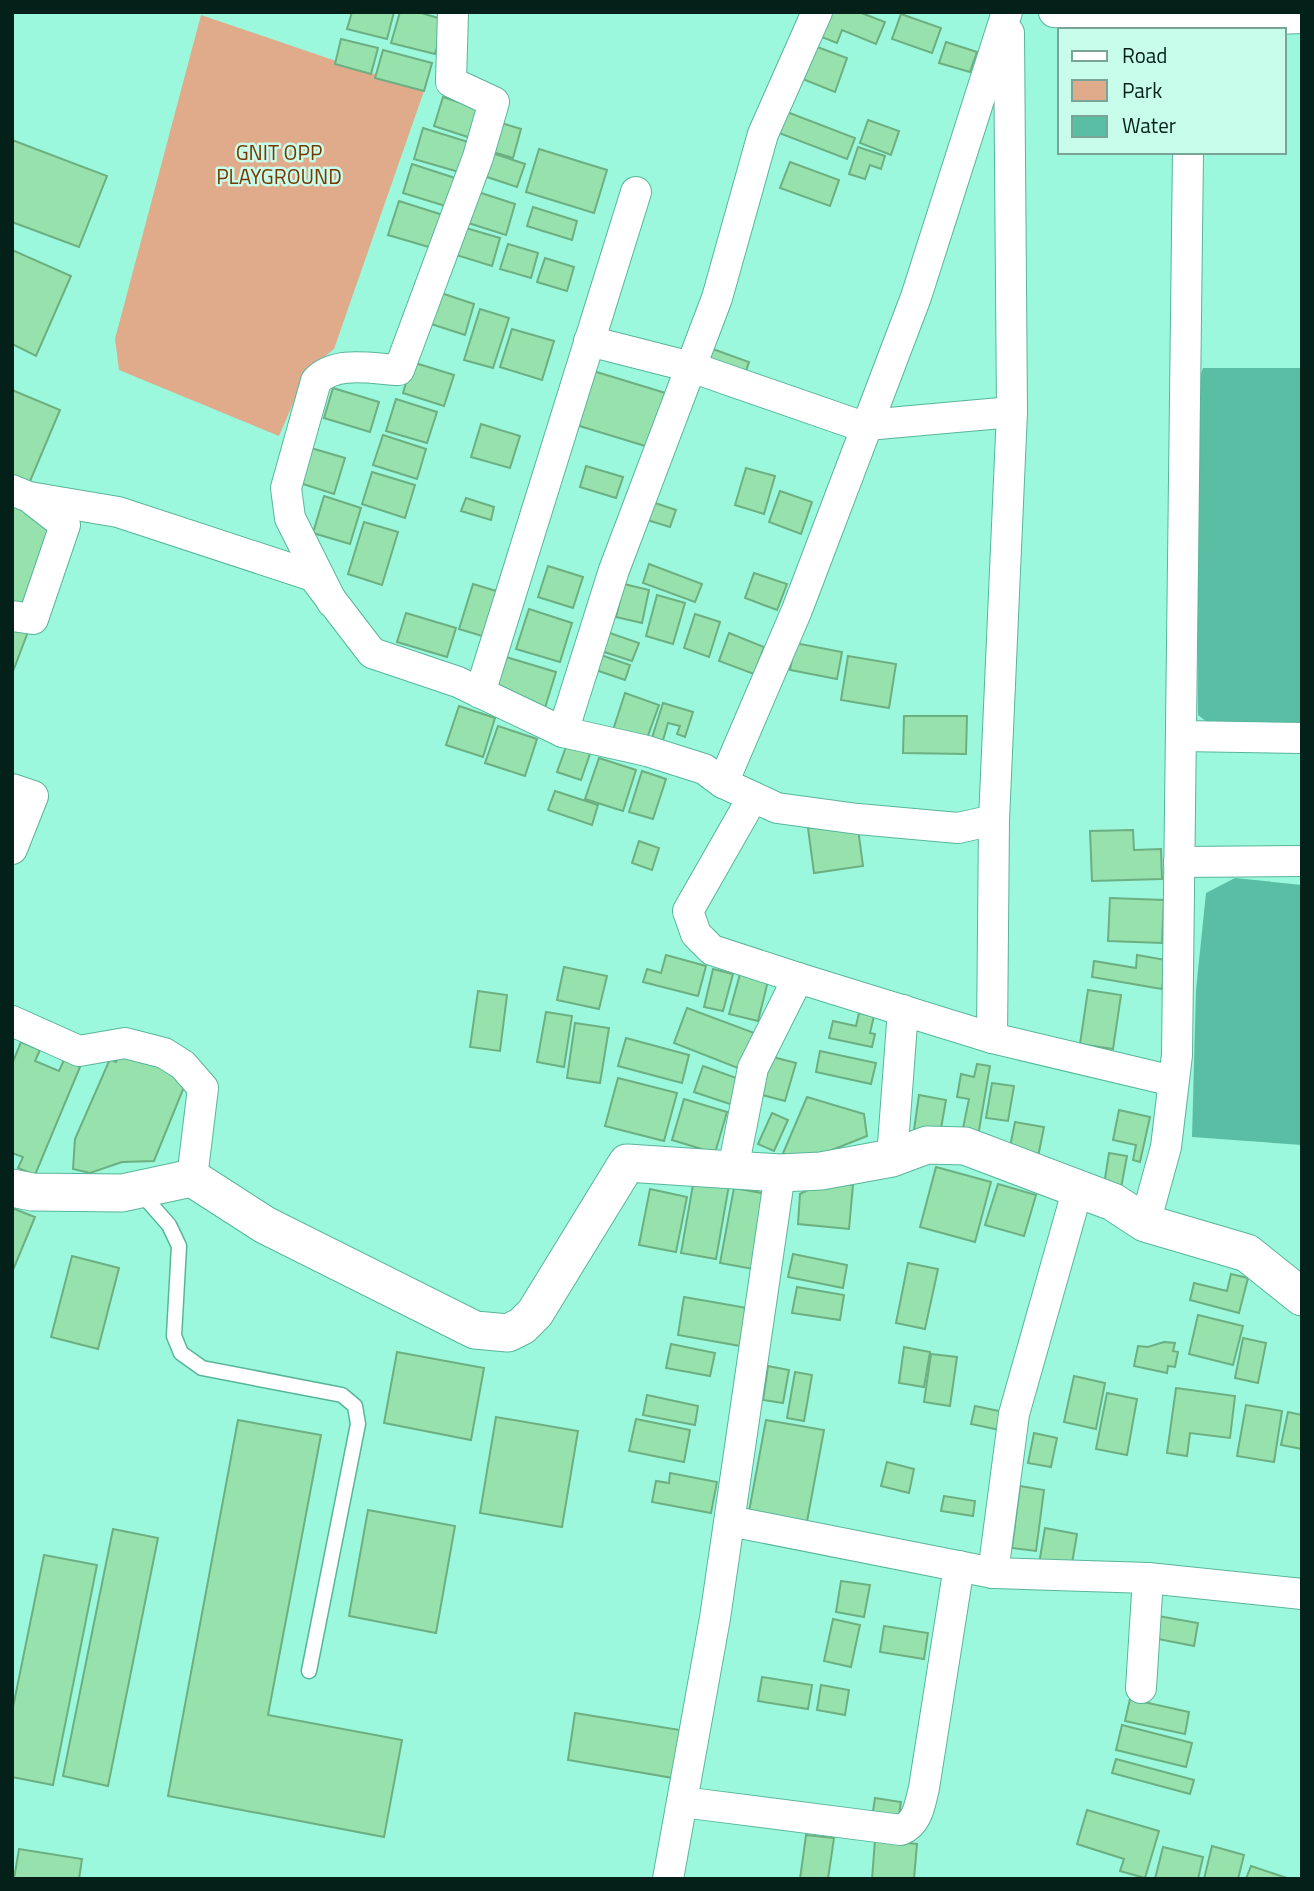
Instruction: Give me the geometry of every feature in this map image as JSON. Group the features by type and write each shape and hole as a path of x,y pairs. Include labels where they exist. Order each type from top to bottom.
{"street":[{"path":"332,602 289,517 286,488 316,381 325,372 337,368 399,370 478,157 494,102 451,82 453,12"},
{"path":"563,732 614,570 717,298 763,134 817,12"},
{"path":"992,1038 994,820 1012,412 1008,12"},
{"path":"723,783 797,610 916,297 1008,12"},
{"path":"1054,12 1189,21 1302,18"},
{"path":"1145,1223 1166,1147 1177,1055 1188,154"},
{"path":"481,693 636,192"},
{"path":"589,341 691,367 864,427 1012,412"},
{"path":"20,493 118,513 313,576 372,653 458,682 563,732 659,754 704,769 723,783 777,808 958,828 994,820"},
{"path":"12,616 33,619 65,524 20,493"},
{"path":"1181,737 1302,738"},
{"path":"12,789 33,796 12,849"},
{"path":"753,797 688,911 696,934 712,950 992,1038 1173,1081"},
{"path":"1179,862 1302,861"},
{"path":"733,1169 753,1068 798,978"},
{"path":"892,1158 903,1010"},
{"path":"12,1021 79,1051 125,1043 164,1053 183,1065 203,1088 192,1178"},
{"path":"12,1188 32,1192 122,1193 192,1178 265,1225 403,1295 475,1330 508,1333 522,1326 535,1313 627,1163 780,1173 821,1171 892,1158 927,1145 965,1146 1113,1202 1145,1223 1247,1253 1302,1297"},
{"path":"668,1879 715,1618 780,1173"},
{"path":"993,1573 1014,1414 1078,1188"},
{"path":"730,1521 993,1573 1148,1578 1302,1594"},
{"path":"682,1802 901,1830 911,1827 924,1788 959,1566"},
{"path":"1141,1688 1148,1578"}],"lane":[{"path":"138,1190 169,1225 179,1246 174,1335 181,1353 202,1368 342,1395 355,1406 358,1424 309,1671"}],"green space":[{"name":"GNIT OPP PLAYGROUND","path":"201,15 424,91 334,349 307,371 279,436 119,370 115,339"}],"water":[{"path":"1203,368 1302,368 1302,723 1211,725 1198,715 1197,385"},
{"path":"1235,878 1302,885 1302,1145 1192,1137 1196,990 1206,893"}],"building":[{"path":"352,12 394,12 387,39 347,29"},
{"path":"400,12 418,12 445,20 435,54 391,43"},
{"path":"823,12 859,12 885,22 876,44 842,30 837,43 814,34"},
{"path":"901,14 941,28 932,53 892,39"},
{"path":"341,39 378,48 371,74 335,64"},
{"path":"946,42 977,52 970,72 939,63"},
{"path":"812,45 847,58 835,92 800,78"},
{"path":"383,50 432,63 424,91 375,78"},
{"path":"443,97 486,111 477,140 434,126"},
{"path":"787,112 855,138 847,159 779,133"},
{"path":"868,120 899,131 891,155 860,143"},
{"path":"495,121 521,129 513,158 486,150"},
{"path":"423,128 468,142 459,172 414,159"},
{"path":"12,140 107,176 79,247 12,222"},
{"path":"858,147 885,156 881,169 870,165 865,179 849,174"},
{"path":"539,149 607,170 594,213 526,192"},
{"path":"486,151 525,164 517,187 478,174"},
{"path":"790,162 839,180 830,206 780,188"},
{"path":"412,164 461,180 452,208 403,193"},
{"path":"472,190 515,204 506,235 462,221"},
{"path":"399,201 449,217 439,250 388,235"},
{"path":"533,207 577,221 572,240 527,226"},
{"path":"459,226 500,238 492,266 450,253"},
{"path":"508,244 538,253 531,278 500,269"},
{"path":"12,250 71,276 36,356 12,344"},
{"path":"545,258 574,267 567,291 537,282"},
{"path":"435,291 474,304 465,335 425,322"},
{"path":"480,309 509,318 493,368 464,360"},
{"path":"512,329 554,341 542,380 500,367"},
{"path":"710,348 749,362 744,377 705,363"},
{"path":"412,362 454,375 444,406 403,393"},
{"path":"590,370 672,395 655,449 573,424"},
{"path":"333,388 379,402 370,432 324,418"},
{"path":"12,390 60,410 28,486 12,480"},
{"path":"396,399 437,412 427,443 386,431"},
{"path":"481,424 520,436 510,468 471,457"},
{"path":"383,435 426,449 417,479 373,465"},
{"path":"311,448 345,458 334,494 300,483"},
{"path":"586,466 623,477 616,498 580,487"},
{"path":"746,468 775,476 764,514 735,505"},
{"path":"372,472 415,485 405,518 362,504"},
{"path":"780,491 812,502 801,534 769,522"},
{"path":"324,496 361,508 350,544 313,533"},
{"path":"466,498 494,507 491,520 461,511"},
{"path":"649,501 676,510 670,527 644,519"},
{"path":"12,504 59,525 21,609 12,605"},
{"path":"364,522 398,532 382,585 348,574"},
{"path":"649,564 702,584 695,602 643,583"},
{"path":"548,566 583,577 573,608 538,597"},
{"path":"754,573 787,584 777,610 745,598"},
{"path":"473,584 503,593 489,638 459,629"},
{"path":"624,584 649,590 642,623 616,617"},
{"path":"657,595 685,603 673,644 646,636"},
{"path":"529,609 572,623 560,662 516,649"},
{"path":"406,613 456,628 447,657 397,642"},
{"path":"695,614 720,622 709,657 684,648"},
{"path":"12,623 29,629 12,674"},
{"path":"601,630 639,643 632,661 595,649"},
{"path":"729,633 764,647 754,674 719,661"},
{"path":"795,643 842,652 837,679 790,670"},
{"path":"592,652 630,665 625,680 587,667"},
{"path":"848,656 896,664 889,708 841,700"},
{"path":"506,657 556,672 544,711 494,695"},
{"path":"625,693 659,705 646,741 613,730"},
{"path":"663,703 693,712 685,737 677,734 680,726 668,723 661,747 650,744"},
{"path":"459,706 495,718 483,757 446,745"},
{"path":"904,716 967,716 966,754 903,753"},
{"path":"498,726 537,739 525,776 485,763"},
{"path":"568,741 592,748 581,780 557,772"},
{"path":"599,758 636,770 623,811 585,799"},
{"path":"642,771 666,779 653,819 629,812"},
{"path":"555,791 598,805 592,825 548,810"},
{"path":"857,821 863,866 814,873 808,828"},
{"path":"1133,830 1134,850 1161,849 1162,879 1092,881 1090,831"},
{"path":"639,841 659,848 652,870 632,863"},
{"path":"1110,898 1164,900 1162,943 1108,941"},
{"path":"666,955 706,966 698,996 643,982 647,969 661,973"},
{"path":"1137,955 1166,960 1162,989 1092,977 1094,961 1136,968"},
{"path":"564,967 607,976 599,1009 557,1000"},
{"path":"713,969 733,974 723,1011 704,1007"},
{"path":"740,974 768,981 758,1021 729,1014"},
{"path":"1088,990 1121,995 1113,1049 1080,1044"},
{"path":"478,991 507,995 500,1051 470,1047"},
{"path":"687,1008 757,1034 743,1070 674,1043"},
{"path":"546,1012 572,1016 564,1067 537,1062"},
{"path":"859,1013 874,1016 870,1033 875,1034 872,1047 829,1038 833,1021 856,1026"},
{"path":"575,1023 609,1028 600,1083 567,1078"},
{"path":"626,1038 689,1055 682,1083 618,1066"},
{"path":"21,1042 40,1050 35,1061 59,1071 64,1060 80,1067 35,1175 18,1168 23,1157 12,1153 12,1064"},
{"path":"123,1047 188,1077 154,1161 122,1162 90,1173 73,1169 75,1139 110,1059 116,1062"},
{"path":"820,1051 876,1063 871,1084 816,1072"},
{"path":"765,1055 796,1063 785,1101 755,1093"},
{"path":"977,1064 990,1066 978,1136 962,1133 969,1099 957,1097 961,1074 974,1077"},
{"path":"703,1066 742,1080 733,1105 694,1092"},
{"path":"618,1078 677,1093 664,1141 605,1126"},
{"path":"992,1083 1014,1086 1008,1121 986,1118"},
{"path":"919,1095 946,1100 940,1134 914,1130"},
{"path":"807,1097 864,1114 867,1136 797,1164 781,1158"},
{"path":"684,1099 727,1112 715,1153 672,1140"},
{"path":"1119,1110 1150,1117 1140,1162 1133,1160 1136,1145 1113,1140"},
{"path":"772,1113 788,1120 774,1151 758,1144"},
{"path":"1015,1122 1044,1127 1038,1157 1009,1152"},
{"path":"1109,1153 1127,1156 1121,1188 1104,1185"},
{"path":"936,1167 991,1182 975,1242 920,1227"},
{"path":"694,1179 729,1185 716,1259 681,1253"},
{"path":"825,1181 853,1185 849,1229 798,1224 800,1194"},
{"path":"998,1184 1036,1195 1024,1236 985,1225"},
{"path":"734,1188 773,1195 759,1270 720,1263"},
{"path":"650,1189 687,1197 676,1252 639,1245"},
{"path":"12,1208 35,1217 13,1270 12,1270"},
{"path":"793,1254 847,1265 843,1288 788,1277"},
{"path":"72,1256 119,1268 98,1349 51,1337"},
{"path":"908,1263 938,1269 925,1329 896,1323"},
{"path":"1231,1274 1248,1278 1239,1313 1190,1300 1194,1283 1227,1291"},
{"path":"797,1287 844,1295 840,1320 792,1313"},
{"path":"684,1297 753,1309 746,1347 678,1335"},
{"path":"1198,1315 1243,1326 1233,1365 1189,1354"},
{"path":"1243,1338 1266,1343 1258,1383 1235,1378"},
{"path":"1164,1342 1175,1343 1173,1351 1178,1352 1175,1367 1168,1366 1167,1373 1134,1366 1138,1346 1148,1347"},
{"path":"671,1344 715,1353 710,1376 666,1368"},
{"path":"904,1347 930,1352 924,1387 899,1383"},
{"path":"397,1352 484,1368 471,1440 384,1423"},
{"path":"931,1354 957,1357 950,1406 924,1402"},
{"path":"768,1366 789,1370 783,1403 763,1400"},
{"path":"795,1372 812,1375 804,1421 787,1418"},
{"path":"1074,1376 1105,1383 1096,1429 1064,1422"},
{"path":"1176,1388 1235,1396 1230,1438 1190,1433 1187,1456 1167,1453"},
{"path":"1107,1393 1137,1399 1127,1455 1096,1449"},
{"path":"647,1395 698,1406 695,1425 643,1415"},
{"path":"1246,1405 1282,1411 1274,1462 1237,1456"},
{"path":"975,1406 1004,1412 1000,1430 971,1424"},
{"path":"1288,1412 1302,1415 1302,1449 1281,1445"},
{"path":"496,1417 578,1431 562,1527 480,1513"},
{"path":"636,1419 690,1430 684,1462 629,1451"},
{"path":"238,1420 321,1435 268,1715 402,1740 384,1837 168,1796"},
{"path":"766,1420 824,1430 806,1527 748,1517"},
{"path":"1034,1433 1057,1438 1051,1467 1028,1463"},
{"path":"887,1462 914,1469 909,1493 881,1486"},
{"path":"670,1473 717,1482 711,1513 652,1502 656,1481 669,1483"},
{"path":"1020,1486 1044,1490 1036,1551 1012,1548"},
{"path":"944,1496 975,1501 973,1516 941,1511"},
{"path":"368,1510 455,1526 436,1633 349,1616"},
{"path":"1045,1528 1077,1534 1071,1569 1039,1564"},
{"path":"113,1529 158,1538 108,1786 63,1776"},
{"path":"44,1555 97,1565 53,1785 12,1777 12,1712"},
{"path":"841,1581 870,1585 864,1617 836,1612"},
{"path":"1158,1616 1198,1623 1194,1646 1153,1638"},
{"path":"833,1619 860,1625 851,1667 824,1661"},
{"path":"884,1626 928,1633 924,1659 880,1652"},
{"path":"762,1677 812,1685 808,1709 758,1701"},
{"path":"821,1685 849,1690 845,1715 817,1710"},
{"path":"1130,1699 1189,1712 1185,1734 1125,1721"},
{"path":"575,1713 680,1730 673,1778 568,1760"},
{"path":"1122,1725 1192,1743 1186,1767 1116,1750"},
{"path":"1116,1759 1194,1780 1190,1794 1112,1773"},
{"path":"875,1798 901,1802 898,1822 872,1818"},
{"path":"1087,1810 1159,1831 1145,1878 1120,1871 1124,1859 1077,1844"},
{"path":"806,1835 834,1838 828,1879 800,1879"},
{"path":"875,1840 917,1844 914,1879 872,1879"},
{"path":"1212,1846 1244,1855 1238,1879 1204,1879"},
{"path":"1163,1847 1203,1857 1198,1879 1155,1879"},
{"path":"19,1849 82,1859 79,1879 14,1879"},
{"path":"1251,1866 1290,1879 1246,1879"}]}
